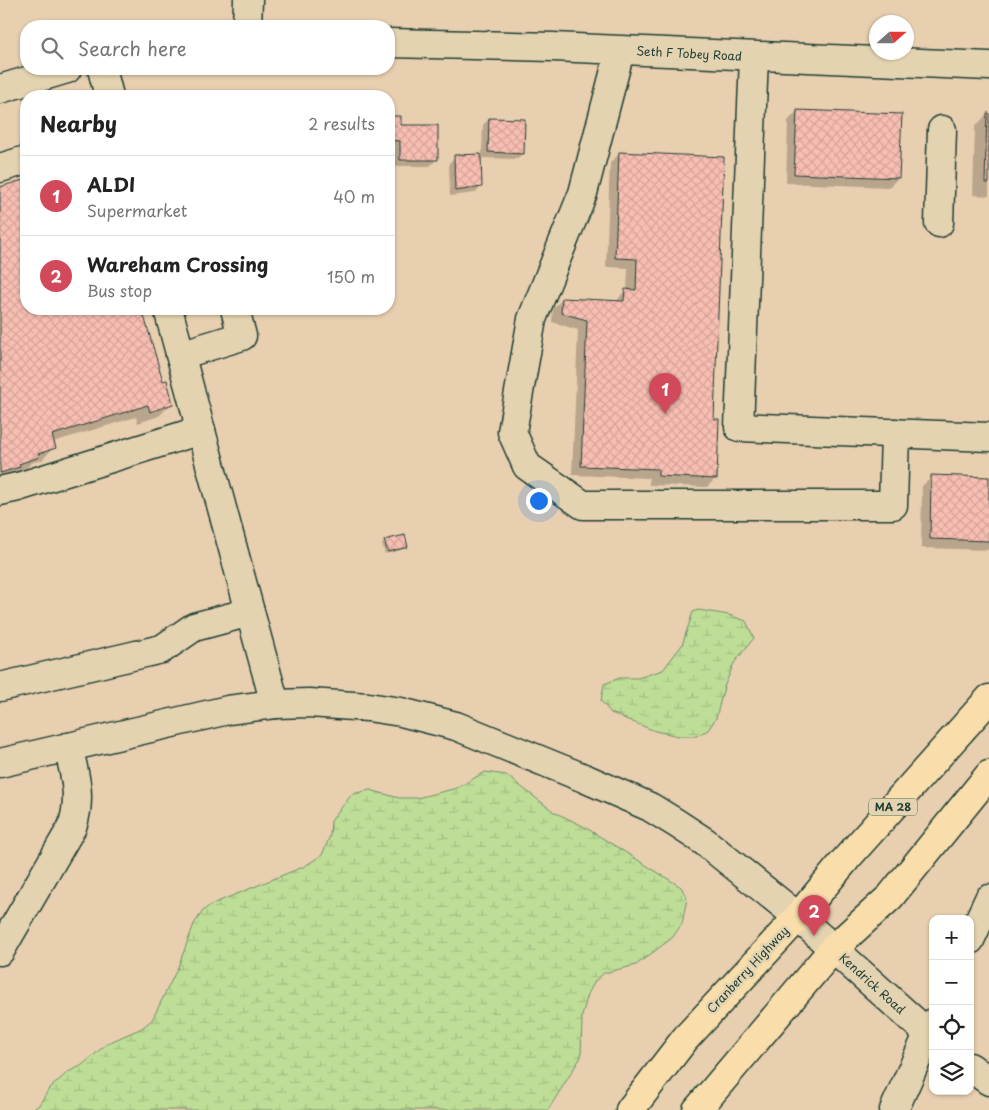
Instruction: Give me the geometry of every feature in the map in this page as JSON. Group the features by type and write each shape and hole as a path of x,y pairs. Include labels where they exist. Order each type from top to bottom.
{"main road":[{"name":"Cranberry Highway","path":"630,1110 685,1039 798,917 847,858 989,699"},
{"path":"697,1110 833,949 890,897 989,775"}],"street":[{"path":"247,20 248,0"},
{"name":"Seth F Tobey Road","path":"395,43 989,66"},
{"path":"620,51 583,193 532,319 512,432 527,466 583,505 894,505 896,433"},
{"path":"754,57 739,427 989,436"},
{"path":"0,89 47,75"},
{"path":"104,75 108,90"},
{"path":"939,224 942,130"},
{"path":"0,168 20,162"},
{"path":"170,315 275,704"},
{"path":"180,355 242,336 237,315"},
{"path":"0,491 201,430"},
{"path":"0,687 162,649 194,627 250,612"},
{"name":"Kendrick Road","path":"0,763 228,710 275,704 338,704 401,712 456,726 523,752 650,807 676,822 705,842 798,917 929,1030"},
{"path":"0,951 72,827 76,816 78,794 68,747"},
{"path":"974,931 989,899"},
{"path":"894,1110 929,1036"},
{"path":"974,1070 989,1081"}],"green space":[{"path":"698,610 729,615 746,621 754,638 734,663 724,687 716,718 708,730 696,736 679,736 655,731 611,713 601,701 604,684 620,678 638,678 663,670 682,645 693,612"},
{"path":"485,772 506,775 554,812 583,826 681,887 687,898 682,924 672,938 636,965 604,973 595,981 588,994 582,1016 581,1057 548,1110 32,1110 39,1105 49,1089 68,1072 81,1066 108,1043 142,1028 152,1020 178,967 194,924 203,911 210,905 305,866 322,855 330,836 331,821 352,794 370,790 399,798 417,798 457,788"}],"building":[{"path":"797,110 902,114 899,178 794,174"},
{"path":"987,113 989,113 989,183 985,183"},
{"path":"395,116 401,116 401,125 438,125 438,160 400,160 400,141 395,141"},
{"path":"489,118 525,119 524,154 488,152"},
{"path":"619,152 724,157 714,419 719,419 717,479 658,476 658,469 581,466 587,320 561,313 562,298 624,301 625,289 636,290 637,259 615,258"},
{"path":"481,154 482,187 455,191 454,155"},
{"path":"20,181 20,315 144,315 163,381 167,380 173,404 150,412 148,405 52,435 56,448 38,454 39,457 19,464 20,467 0,473 0,187"},
{"path":"931,475 989,477 989,541 930,539"},
{"path":"405,535 408,547 388,552 384,540"}],"place":[{"name":"ALDI","path":"665,414"},
{"name":"Wareham Crossing","path":"814,936"}]}
